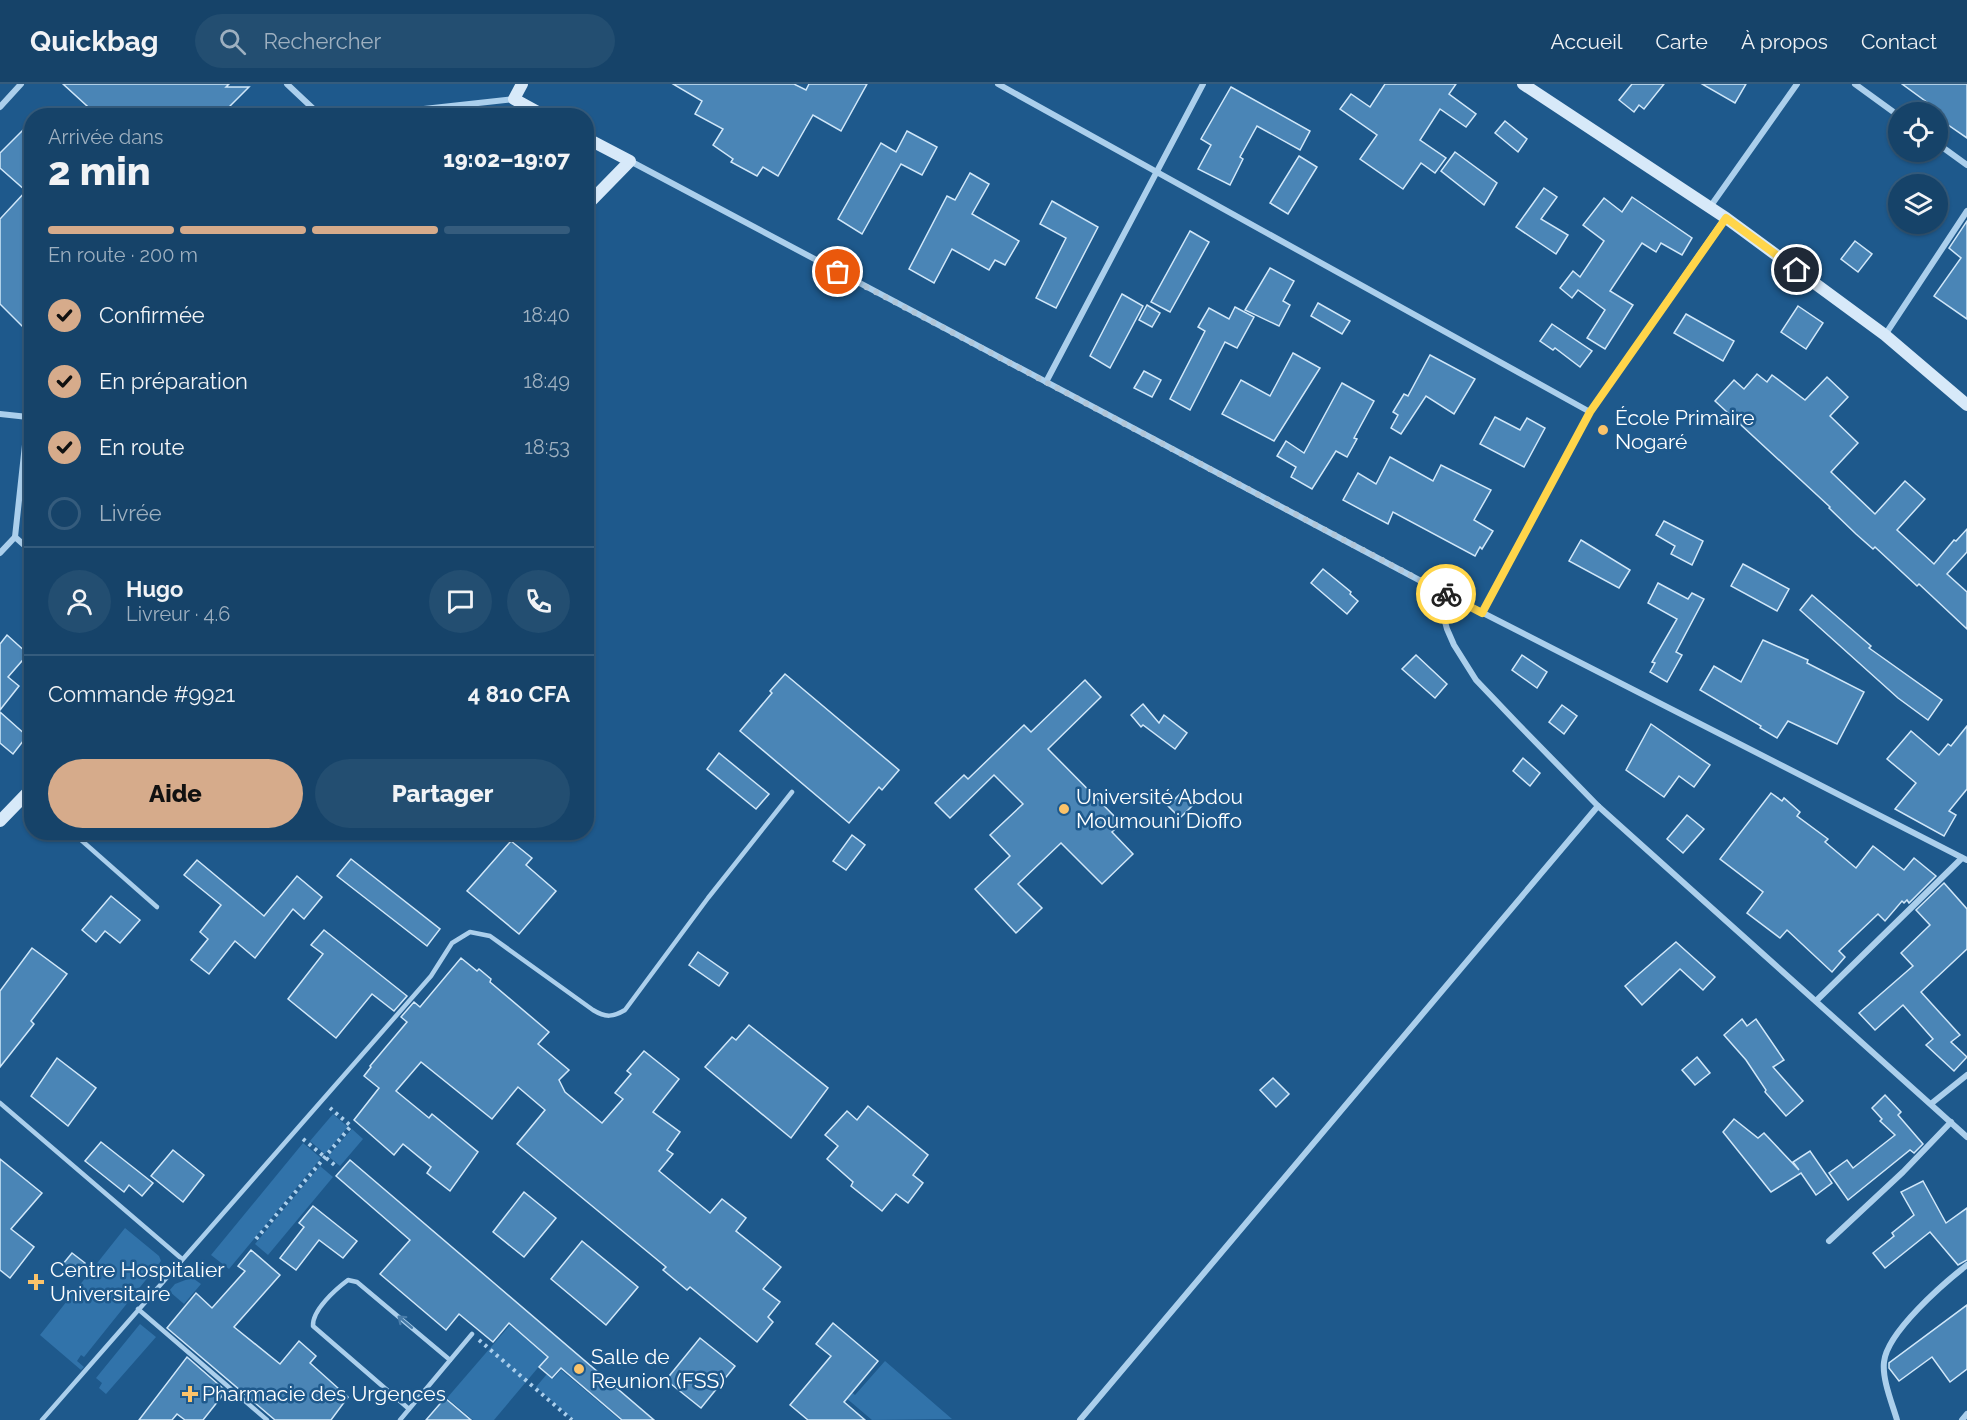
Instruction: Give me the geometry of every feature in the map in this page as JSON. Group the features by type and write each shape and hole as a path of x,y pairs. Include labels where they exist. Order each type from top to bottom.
{"street":[{"path":"0,107 21,84"},
{"path":"287,84 312,108"},
{"path":"514,99 522,84"},
{"path":"998,84 1590,412"},
{"path":"1046,382 1203,84"},
{"path":"1523,84 1726,218 1885,335 1967,405"},
{"path":"1709,207 1797,84"},
{"path":"1856,84 1888,108"},
{"path":"432,108 514,99 530,108"},
{"path":"594,142 1436,589 1965,859 1816,1001"},
{"path":"1948,151 1967,165"},
{"path":"594,199 630,161"},
{"path":"1885,335 1967,211"},
{"path":"1482,613 1590,412 1726,218"},
{"path":"0,414 24,415"},
{"path":"0,553 15,537 24,464"},
{"path":"15,537 24,545"},
{"path":"1436,589 1450,637 1476,680 1598,806 1932,1103 1967,1137"},
{"path":"0,821 24,798"},
{"path":"1080,1420 1598,806"},
{"path":"1932,1103 1967,1075"},
{"path":"1829,1241 1903,1172 1952,1122"},
{"path":"1897,1420 1884,1370 1886,1353 1901,1330 1937,1288 1967,1265"},
{"path":"1962,1420 1967,1414"}],"lane":[{"path":"42,1420 293,1130 431,976 452,943 470,932 490,936 603,1016 614,1016 625,1010 708,898 792,792"},
{"path":"81,840 157,907"},
{"path":"0,1103 182,1259"},
{"path":"409,1408 313,1326 317,1312 348,1280 357,1282 450,1360"},
{"path":"138,1309 267,1420"},
{"path":"400,1420 472,1334"}],"path":[{"path":"256,1239 351,1126 321,1100"},
{"path":"293,1130 337,1167"},
{"path":"472,1334 572,1420"}],"shaded area":[{"path":"333,1114 348,1127 325,1154 310,1141"},
{"path":"352,1129 363,1139 340,1166 328,1156"},
{"path":"303,1143 321,1158 229,1269 211,1255"},
{"path":"320,1166 333,1177 268,1255 255,1244"},
{"path":"125,1228 159,1256 161,1261 84,1357 81,1355 77,1361 84,1367 81,1370 40,1335"},
{"path":"194,1279 201,1284 184,1304 169,1291 175,1284"},
{"path":"140,1324 156,1337 106,1394 99,1388 102,1383 96,1378"},
{"path":"510,1325 547,1357 494,1420 473,1420 447,1398"},
{"path":"885,1361 952,1419 872,1420 825,1380 835,1378 855,1395"},
{"path":"561,1370 620,1420 574,1420 536,1387 547,1374 553,1379"}],"building":[{"path":"63,84 229,84 226,87 249,87 228,108 89,108"},
{"path":"673,84 794,84 806,90 809,84 867,84 841,131 813,115 778,176 763,167 757,176 731,162 733,159 713,145 723,129 695,114 702,101"},
{"path":"1385,84 1456,84 1449,94 1476,114 1466,127 1440,109 1420,140 1446,158 1435,173 1421,163 1403,189 1360,159 1377,135 1340,109 1351,94 1370,107"},
{"path":"1632,84 1664,84 1644,109 1639,105 1634,112 1619,100"},
{"path":"1702,84 1746,84 1735,103"},
{"path":"1902,84 1967,84 1967,138 1948,125 1948,102 1927,102"},
{"path":"1231,87 1310,131 1300,150 1257,126 1240,157 1243,159 1230,185 1198,169 1211,145 1201,139"},
{"path":"1505,121 1527,139 1518,152 1495,133"},
{"path":"24,129 24,189 0,168 0,153"},
{"path":"907,131 937,147 922,175 901,164 862,234 838,219 881,143 896,152"},
{"path":"1455,152 1497,183 1484,205 1441,171"},
{"path":"1299,156 1317,167 1288,214 1270,203"},
{"path":"970,173 989,184 972,214 1019,241 1005,265 995,260 989,270 952,249 934,283 909,269 947,196 955,200"},
{"path":"1544,188 1557,197 1541,219 1568,235 1556,254 1516,227"},
{"path":"24,193 24,328 0,304 0,219"},
{"path":"1632,197 1692,238 1682,255 1661,243 1656,252 1642,243 1610,291 1633,305 1605,349 1587,338 1605,310 1578,290 1572,298 1560,288 1573,271 1580,277 1604,241 1583,225 1604,198 1622,212"},
{"path":"1052,201 1098,227 1056,308 1036,298 1066,238 1040,224"},
{"path":"1967,221 1967,319 1934,296 1961,258 1949,248"},
{"path":"1190,231 1209,242 1170,312 1151,302"},
{"path":"1855,241 1872,254 1858,272 1841,259"},
{"path":"1270,268 1294,281 1283,301 1290,305 1279,326 1245,310"},
{"path":"1122,294 1143,306 1110,368 1090,356"},
{"path":"1318,303 1350,321 1342,334 1311,316"},
{"path":"1147,305 1160,313 1152,327 1139,320"},
{"path":"1798,306 1823,323 1806,349 1781,332"},
{"path":"1235,307 1254,317 1237,348 1225,342 1190,410 1170,399 1205,331 1198,327 1209,308 1229,319"},
{"path":"1686,314 1734,341 1723,361 1674,333"},
{"path":"1552,324 1592,351 1580,367 1555,348 1553,350 1540,341"},
{"path":"1293,353 1320,368 1274,441 1222,414 1241,380 1270,396"},
{"path":"1430,355 1475,379 1454,414 1426,396 1401,434 1391,428 1398,415 1393,412 1404,394 1408,396"},
{"path":"1144,371 1161,380 1152,397 1134,388"},
{"path":"1757,374 1767,382 1772,375 1805,400 1827,377 1848,397 1830,416 1858,443 1831,472 1875,514 1905,481 1925,499 1897,530 1934,564 1954,540 1956,541 1967,529 1967,552 1947,574 1967,592 1967,629 1919,584 1917,586 1875,547 1873,549 1856,534 1830,507 1715,401 1734,380 1744,389"},
{"path":"1342,383 1374,401 1354,438 1357,439 1347,457 1336,451 1312,489 1291,477 1296,467 1277,456 1286,441 1304,453"},
{"path":"1495,417 1520,430 1527,418 1545,428 1524,467 1480,444"},
{"path":"1390,457 1433,481 1441,465 1491,490 1474,520 1493,531 1475,556 1393,512 1388,524 1343,500 1358,473 1376,484"},
{"path":"1664,521 1703,541 1692,565 1671,554 1675,546 1656,535"},
{"path":"1581,540 1630,570 1619,588 1569,561"},
{"path":"1743,564 1789,589 1777,611 1731,586"},
{"path":"1323,569 1351,592 1350,594 1358,601 1347,614 1311,583"},
{"path":"1658,583 1688,599 1692,593 1704,599 1676,652 1682,655 1667,682 1650,672 1655,663 1652,662 1677,619 1648,603"},
{"path":"1812,595 1871,646 1869,648 1942,700 1928,720 1898,698 1800,610"},
{"path":"7,635 24,650 24,659 8,677 19,686 0,710 0,644"},
{"path":"1763,640 1808,660 1807,663 1864,692 1837,744 1788,721 1777,738 1700,690 1714,666 1741,682"},
{"path":"1416,655 1447,684 1435,698 1402,669"},
{"path":"1522,655 1547,672 1537,688 1512,670"},
{"path":"785,674 899,770 882,790 879,787 849,823 740,731"},
{"path":"1085,680 1101,697 1048,749 1121,823 1112,832 1133,854 1102,884 1061,843 1018,884 1042,908 1016,933 975,889 1010,856 990,835 1023,804 994,775 950,818 935,803 964,775 968,779 1024,725 1031,732"},
{"path":"1143,704 1159,723 1164,715 1187,733 1175,749 1143,725 1141,727 1131,715"},
{"path":"1562,705 1577,716 1564,734 1549,722"},
{"path":"0,712 24,733 24,740 13,754 0,743"},
{"path":"1651,724 1710,765 1694,787 1679,776 1664,797 1626,770"},
{"path":"1967,726 1967,789 1949,811 1956,815 1944,836 1895,809 1916,783 1887,759 1911,731 1939,755 1948,744 1951,746"},
{"path":"719,753 769,794 756,809 707,769"},
{"path":"1523,758 1540,773 1530,786 1513,771"},
{"path":"1183,791 1195,803 1180,818 1168,806"},
{"path":"1771,793 1782,801 1784,798 1800,812 1797,816 1828,839 1825,842 1856,868 1873,846 1904,870 1914,858 1936,876 1909,903 1907,900 1904,903 1902,901 1885,921 1878,914 1839,951 1845,957 1832,972 1787,930 1780,938 1747,913 1763,892 1720,859"},
{"path":"1687,815 1704,829 1683,853 1667,839"},
{"path":"852,835 865,845 846,870 833,861"},
{"path":"511,841 532,858 526,865 556,891 519,934 467,891"},
{"path":"351,859 440,929 427,946 337,876"},
{"path":"197,860 264,916 297,876 322,897 304,919 293,909 255,958 235,941 209,974 191,960 208,939 200,932 221,905 184,875"},
{"path":"1944,883 1967,909 1967,949 1921,992 1960,1035 1951,1042 1967,1057 1954,1071 1926,1045 1933,1039 1903,1005 1875,1030 1859,1013 1913,966 1901,953 1930,925 1916,910"},
{"path":"111,896 140,920 120,943 105,931 96,942 82,930"},
{"path":"324,930 407,996 394,1011 372,994 336,1038 288,999 323,954 311,945"},
{"path":"1676,942 1715,977 1703,990 1680,969 1642,1005 1625,986"},
{"path":"32,948 67,974 31,1021 34,1024 0,1067 0,991"},
{"path":"698,952 728,973 719,986 689,965"},
{"path":"461,958 491,979 490,982 549,1032 538,1044 569,1070 559,1080 565,1092 602,1123 623,1099 615,1093 631,1074 627,1071 644,1051 679,1079 653,1112 680,1132 667,1150 673,1154 659,1171 710,1213 722,1199 746,1218 736,1231 781,1267 763,1289 780,1302 768,1317 773,1322 757,1342 690,1287 687,1290 663,1270 666,1267 517,1144 545,1110 518,1087 492,1119 421,1062 396,1091 429,1118 432,1114 478,1152 450,1191 427,1173 431,1167 403,1144 394,1155 354,1120 379,1088 364,1076 407,1022 401,1017 414,1002 420,1007"},
{"path":"1742,1019 1747,1026 1756,1019 1784,1060 1773,1067 1803,1101 1786,1116 1765,1092 1766,1090 1746,1060 1724,1035"},
{"path":"749,1025 828,1088 791,1138 705,1067 732,1037 736,1040"},
{"path":"1697,1057 1710,1073 1695,1085 1682,1070"},
{"path":"57,1058 96,1088 68,1126 31,1096"},
{"path":"1273,1078 1289,1094 1276,1107 1260,1090"},
{"path":"1885,1095 1901,1112 1898,1115 1923,1144 1914,1153 1910,1150 1848,1200 1829,1173 1847,1160 1853,1168 1895,1135 1880,1121 1882,1119 1872,1108"},
{"path":"868,1106 928,1155 913,1175 923,1183 908,1203 896,1194 882,1211 851,1186 853,1182 827,1159 838,1146 825,1135 847,1111 857,1120"},
{"path":"1734,1119 1758,1138 1764,1133 1799,1170 1793,1162 1810,1151 1832,1183 1816,1195 1801,1173 1771,1192 1723,1132"},
{"path":"101,1142 153,1183 142,1196 129,1185 124,1192 85,1161"},
{"path":"173,1150 204,1175 183,1202 151,1176"},
{"path":"0,1159 42,1193 11,1229 34,1247 10,1278 0,1270"},
{"path":"350,1160 654,1420 622,1420 561,1368 552,1378 539,1367 548,1357 509,1323 493,1342 459,1314 446,1330 380,1274 410,1240 336,1176"},
{"path":"1923,1181 1946,1223 1967,1208 1967,1260 1958,1265 1930,1232 1885,1268 1873,1253 1894,1236 1892,1233 1914,1215 1901,1192"},
{"path":"524,1192 556,1218 524,1257 493,1232"},
{"path":"313,1206 357,1241 343,1258 319,1240 296,1270 280,1258 304,1227 299,1223"},
{"path":"582,1241 638,1287 606,1325 551,1279"},
{"path":"251,1250 280,1275 234,1327 280,1364 299,1341 316,1356 310,1363 348,1397 331,1420 275,1420 167,1328 196,1293 212,1308 245,1271 238,1266"},
{"path":"72,1253 85,1263 75,1274 63,1264"},
{"path":"1967,1305 1967,1369 1950,1382 1932,1357 1899,1381 1889,1368 1889,1363"},
{"path":"833,1323 878,1361 844,1402 865,1420 808,1420 790,1405 831,1356 816,1344"},
{"path":"700,1338 735,1366 701,1408 666,1380"},
{"path":"187,1357 226,1391 203,1420 185,1420 177,1414 172,1420 139,1420"},
{"path":"445,1398 471,1420 426,1420"}],"way so far":[{"path":"838,272 1446,594"}],"place":[{"name":"École Primaire Nogaré","path":"1603,430"},
{"name":"Université Abdou Moumouni Dioffo","path":"1064,809"},
{"name":"Centre Hospitalier Universitaire","path":"36,1282"},
{"name":"Salle de Reunion (FSS)","path":"579,1369"},
{"name":"Pharmacie des Urgences","path":"190,1394"}],"route":[{"path":"1446,594 1482,613 1590,412 1726,218 1797,270"}]}
